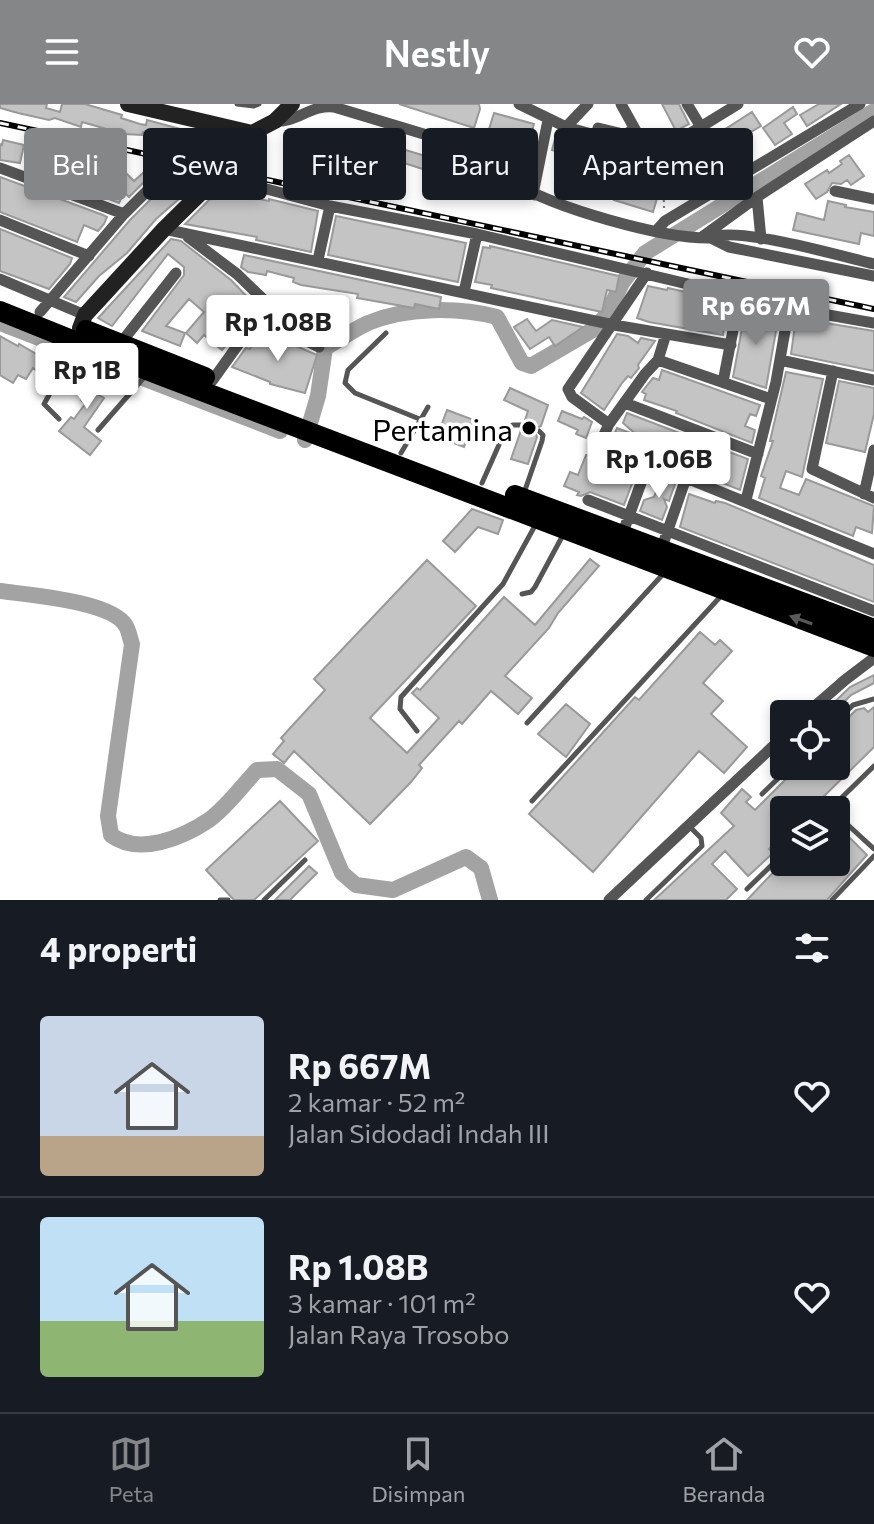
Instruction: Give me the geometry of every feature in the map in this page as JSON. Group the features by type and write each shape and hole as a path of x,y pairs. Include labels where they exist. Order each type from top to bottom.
{"highway":[{"path":"0,296 45,305 78,337 146,376 401,453 522,498 626,526 725,592 874,647"},
{"path":"0,311 78,337 120,344 565,530 666,550 874,629"}],"street":[{"path":"128,104 190,111 238,128"},
{"path":"262,128 275,121 292,104"},
{"path":"519,104 561,123 585,128"},
{"path":"538,179 561,123 588,104"},
{"path":"621,104 630,128"},
{"path":"687,104 701,127 738,104"},
{"path":"664,228 860,104"},
{"path":"275,121 282,122 319,107 334,107 422,134"},
{"path":"700,238 874,121"},
{"path":"0,168 124,214"},
{"path":"267,189 330,206 477,234 789,308 874,323"},
{"path":"835,191 873,199"},
{"path":"0,279 45,305 143,195"},
{"path":"538,196 638,227 664,228 729,247 874,276"},
{"path":"757,197 761,239"},
{"path":"78,337 164,229 194,200"},
{"path":"318,260 330,206"},
{"path":"0,220 89,256"},
{"path":"164,229 604,322 731,345"},
{"path":"184,234 263,298 264,306 258,317 212,381"},
{"path":"464,292 477,234"},
{"path":"700,238 723,234 749,237 874,264"},
{"path":"747,251 749,237"},
{"path":"233,271 240,245"},
{"path":"609,424 572,397 568,389 604,322 637,271"},
{"path":"120,344 176,273"},
{"path":"723,382 740,294"},
{"path":"746,500 780,360 789,308"},
{"path":"258,317 319,347"},
{"path":"666,334 658,360 609,424 602,444 874,554"},
{"path":"658,360 771,399"},
{"path":"780,360 874,380"},
{"path":"833,371 812,469 869,496 874,450"},
{"path":"625,403 758,454"},
{"path":"588,500 626,526 648,464"},
{"path":"686,478 666,550 874,611"},
{"path":"822,700 874,658"},
{"path":"609,900 770,750"}],"lane":[{"path":"237,104 259,104"},
{"path":"386,333 348,370 345,383 355,393 422,420"},
{"path":"59,419 44,404 78,337"},
{"path":"98,430 146,376"},
{"path":"401,453 428,407"},
{"path":"482,483 506,429 523,425"},
{"path":"522,498 542,441 543,435 539,431"},
{"path":"417,731 400,709 401,697 503,584 538,519"},
{"path":"522,594 531,592 535,587 565,530"},
{"path":"527,723 666,550"},
{"path":"532,801 725,592"},
{"path":"850,708 874,699"},
{"path":"844,796 874,766"},
{"path":"762,794 776,780"},
{"path":"646,900 702,846 701,838 690,827"},
{"path":"850,827 874,849"},
{"path":"832,900 874,856"},
{"path":"264,900 305,860"},
{"path":"747,889 770,867"},
{"path":"220,900 228,900"}],"path":[{"path":"664,200 664,228"}],"building":[{"path":"0,104 47,104 46,108 60,112 62,104 85,104 140,124 146,125 147,120 177,128 143,128 142,135 127,134 127,128 103,128 82,122 81,127 55,118 49,120 0,108"},
{"path":"399,104 479,104 474,128"},
{"path":"662,104 679,104 689,124 674,128"},
{"path":"819,104 841,104 807,126 800,115"},
{"path":"793,107 797,114 784,123 792,134 775,145 763,128"},
{"path":"752,112 761,126 753,131 753,128 727,128"},
{"path":"494,113 534,124 533,128 489,128"},
{"path":"3,140 24,145 20,163 0,160"},
{"path":"406,150 422,155 422,169 406,164"},
{"path":"849,155 864,176 851,185 847,180 841,184 832,183 827,192 816,199 805,184 827,170 829,173"},
{"path":"143,173 143,183 129,197 127,174 134,181"},
{"path":"0,177 24,186 24,200 62,200 107,217 98,231 84,225 77,242 0,212"},
{"path":"269,199 318,211 311,252 256,240 257,237 185,224 209,200"},
{"path":"150,200 178,200 76,302 64,297"},
{"path":"614,200 657,200 653,212"},
{"path":"828,201 874,212 874,236 861,233 859,244 793,230 797,213 824,220"},
{"path":"336,216 466,243 458,282 328,255"},
{"path":"0,229 72,258 70,264 49,289 0,271"},
{"path":"171,239 181,241 231,280 254,304 222,350 204,335 197,343 186,333 204,312 189,299 166,326 185,333 180,346 142,331 184,275 184,267 168,254 112,326 98,318"},
{"path":"490,246 619,276 616,292 607,290 602,312 491,288 492,285 475,282 483,247"},
{"path":"244,255 441,297 439,309 357,298 358,294 301,285 293,282 294,278 267,271 266,275 248,272 241,267"},
{"path":"648,286 728,302 723,335 637,318"},
{"path":"338,306 345,321 318,335 310,318"},
{"path":"746,307 779,314 766,388 733,377"},
{"path":"796,318 874,331 874,371 791,354"},
{"path":"527,319 536,331 552,320 583,327 555,346 549,337 530,349 514,327"},
{"path":"259,330 317,355 305,393 270,384 232,367 246,348 250,349"},
{"path":"617,334 628,336 638,343 641,338 655,341 639,368 622,383 604,410 581,393"},
{"path":"0,336 50,362 41,374 33,368 26,379 18,375 13,383 0,375"},
{"path":"92,363 112,377 99,395 104,398 84,427 101,441 90,455 59,431 71,417 74,419 85,404 81,400 93,385 82,375"},
{"path":"662,370 760,405 756,416 750,414 745,426 755,430 752,443 644,400 646,394 642,392 653,378 659,380"},
{"path":"786,372 823,379 802,477 786,471 780,488 799,495 806,479 874,506 872,533 856,527 853,536 759,498 765,478 761,476 773,441 770,441"},
{"path":"839,381 874,388 874,414 865,452 826,443"},
{"path":"510,388 548,405 541,426 534,429 537,437 528,464 511,459 521,430 526,429 528,424 525,420 528,411 504,400"},
{"path":"447,410 474,420 464,447 437,437"},
{"path":"562,411 592,422 586,438 576,434 578,430 558,421"},
{"path":"627,413 748,459 740,490 612,439 617,428 638,436 623,423"},
{"path":"586,455 636,473 624,505 590,492 577,495 579,492 564,486 570,472 578,475"},
{"path":"661,479 675,484 669,501 664,499 667,507 662,520 640,511 644,500 654,497"},
{"path":"689,494 715,503 725,503 874,565 874,602 680,527"},
{"path":"472,509 503,520 498,534 478,527 455,552 443,541"},
{"path":"590,559 599,566 505,676 532,698 518,714 491,691 462,724 459,721 419,765 422,768 411,782 370,824 294,751 284,763 273,754 284,741 281,738 325,690 314,679 427,560 476,606 370,718 407,753 439,718 412,693 417,688 420,690 504,597 535,625"},
{"path":"700,632 715,645 720,640 732,651 703,683 723,701 711,714 747,747 724,773 699,751 593,872 529,814 635,697 639,700"},
{"path":"874,675 874,683 846,700 837,700 850,687"},
{"path":"566,704 590,724 566,757 538,734"},
{"path":"874,707 874,747 850,771 850,716 864,708 868,712"},
{"path":"785,780 840,780 824,796 770,796 770,856 748,876 725,851 712,864 737,889 726,900 654,900 734,826 721,813 742,789 751,797 746,802 755,810"},
{"path":"280,801 318,841 254,900 234,900 206,870"},
{"path":"850,838 867,855 850,874"},
{"path":"309,866 317,873 290,900 275,900"},
{"path":"770,876 848,876 827,900 747,900"}],"waterway":[{"path":"305,440 318,396 325,348 357,329 383,318 415,311 449,310 497,317 522,363 531,366 596,328 607,314 622,283 645,253 874,111"},
{"path":"0,323 280,431"},
{"path":"0,591 87,605 118,617 127,628 132,644 108,816 111,835 134,844 174,838 216,815 257,770 277,769 309,794 342,873 356,885 393,890 466,857 481,868 490,900"}],"railway":[{"path":"0,123 874,309"}],"place":[{"name":"Pertamina","path":"529,428"}]}
